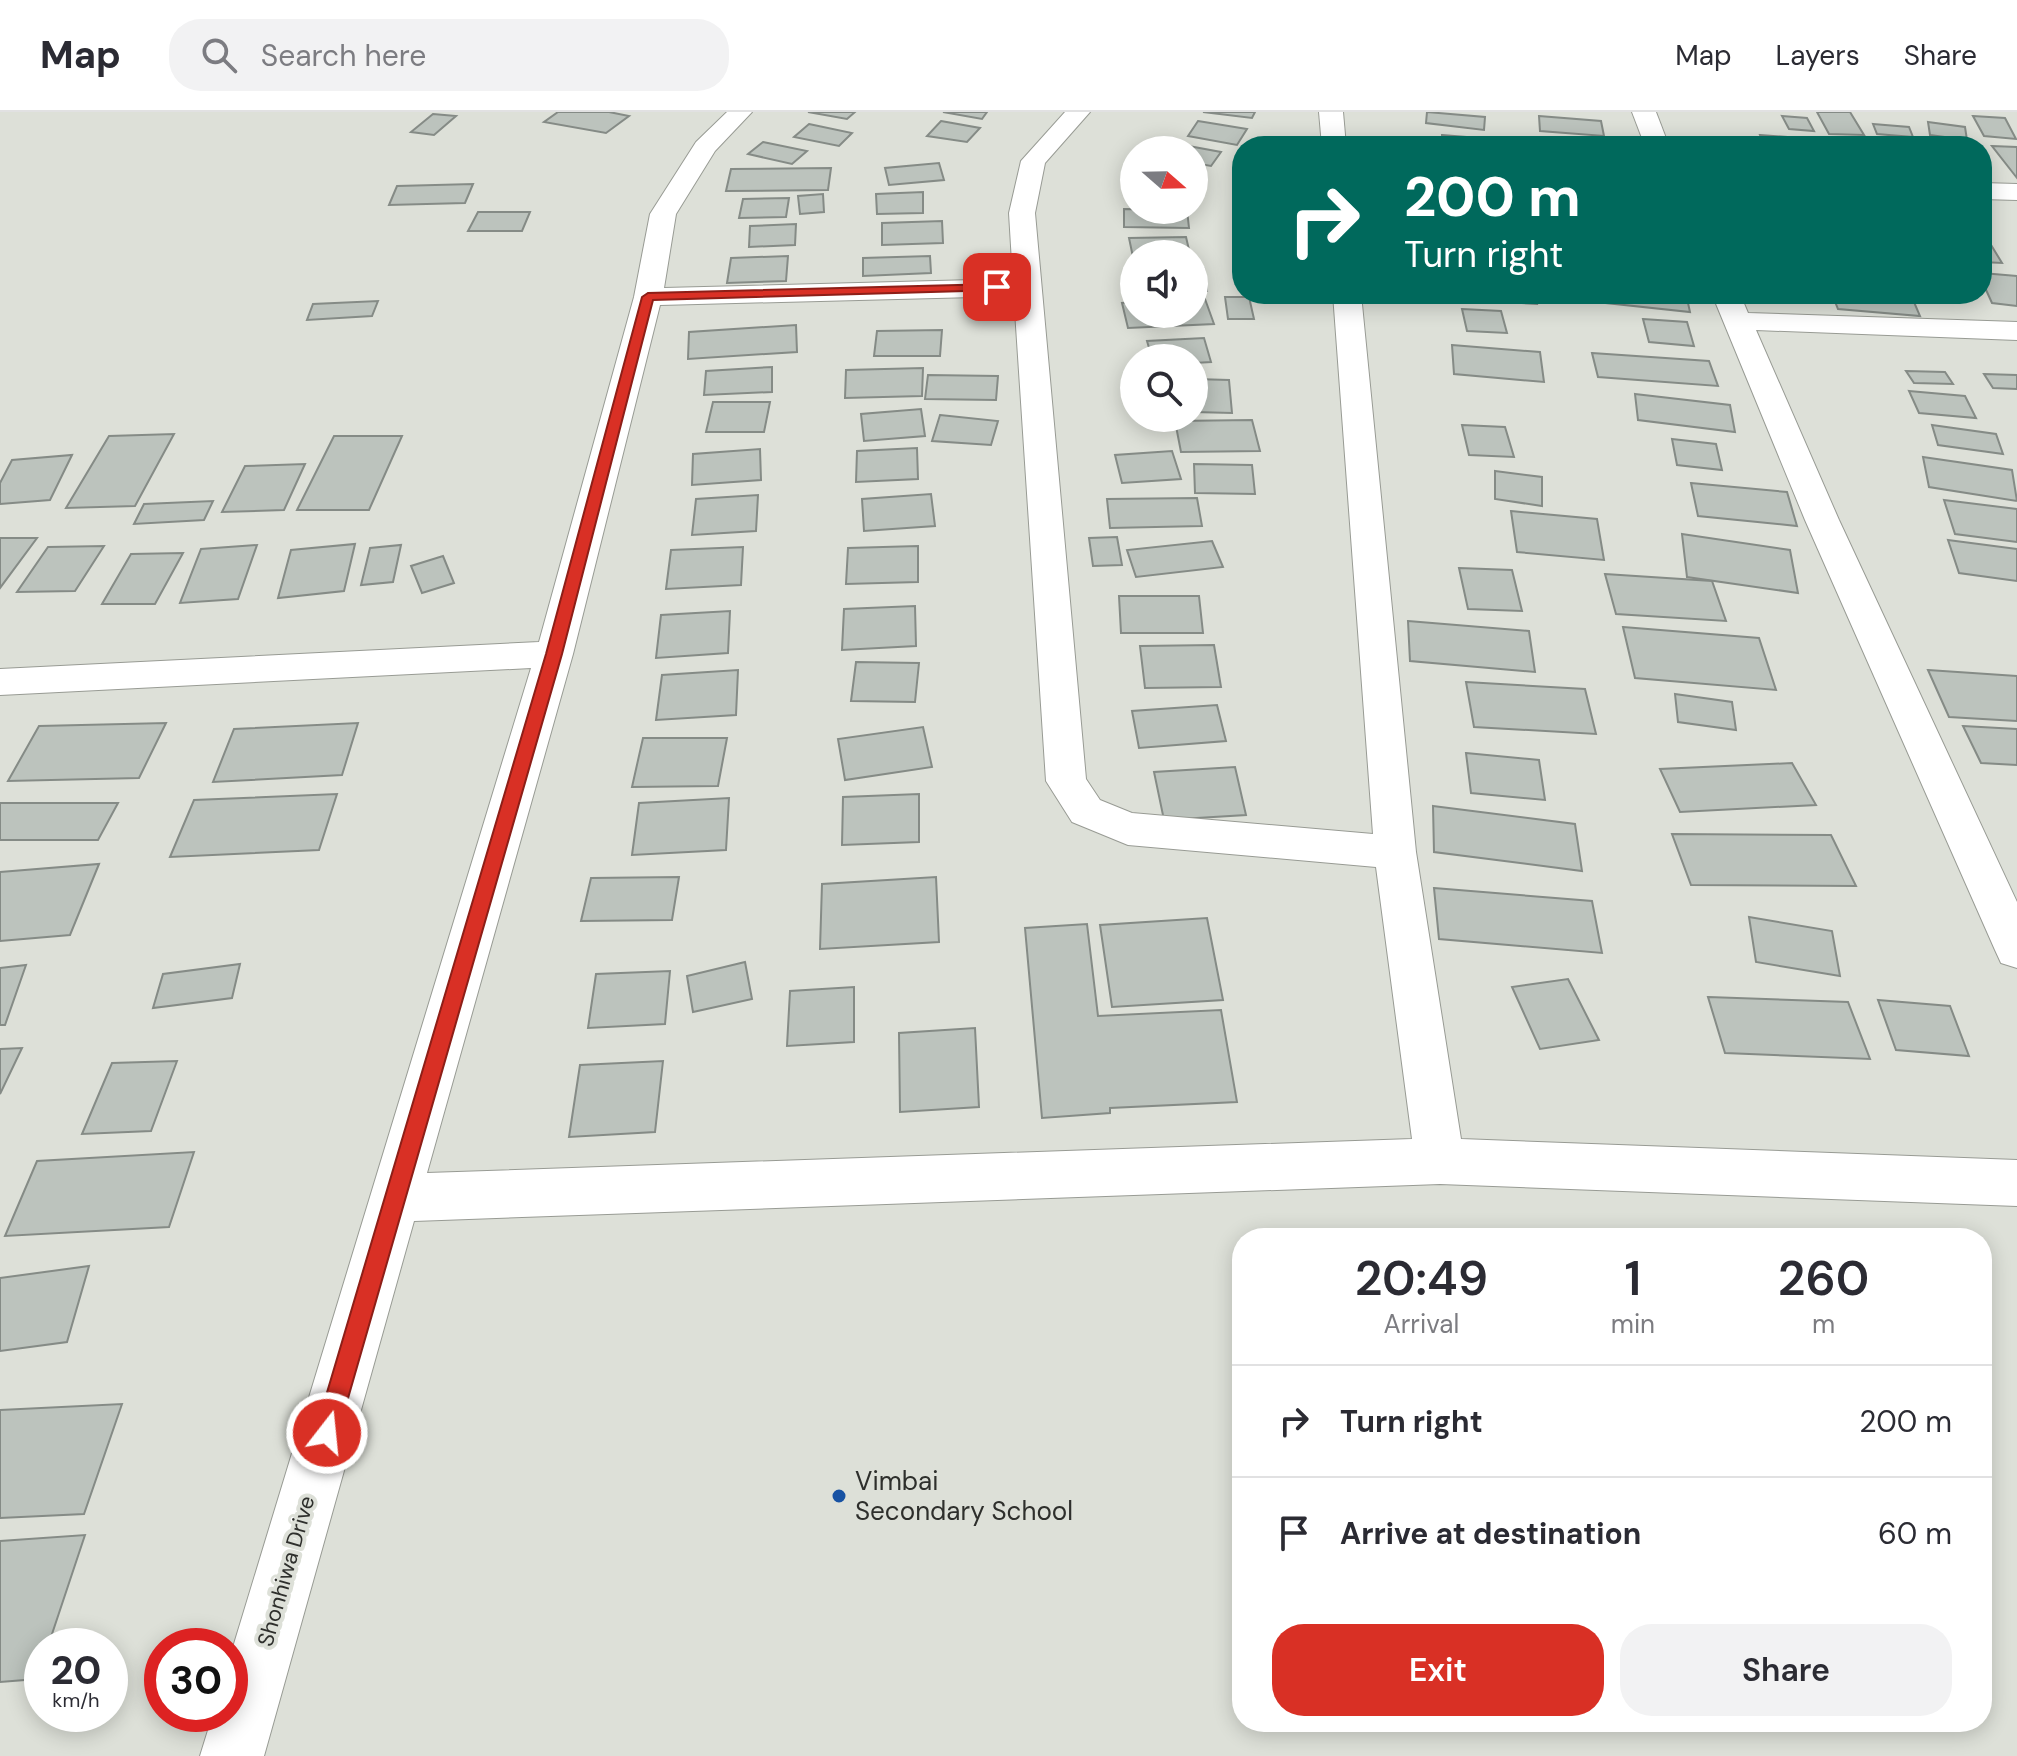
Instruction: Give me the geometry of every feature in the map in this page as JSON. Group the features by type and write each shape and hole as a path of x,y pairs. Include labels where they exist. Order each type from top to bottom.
{"street":[{"name":"Shonhiwa Drive","path":"232,1756 554,654 648,297 663,214 705,147 740,112"},
{"path":"1078,112 1033,161 1022,213 1066,781 1086,811 1128,829 1395,852"},
{"path":"1331,112 1333,136"},
{"path":"1644,112 1653,136"},
{"path":"1992,191 2017,192"},
{"path":"648,297 1028,287"},
{"path":"1348,304 1395,852 1440,1161"},
{"path":"2017,331 1733,307 1822,520 2017,950"},
{"path":"5,689 554,654"},
{"path":"395,1198 1440,1161 2017,1183"}],"building":[{"path":"558,112 609,112 629,116 606,133 544,122"},
{"path":"808,112 855,112 847,119"},
{"path":"943,112 987,112 982,119"},
{"path":"1203,112 1255,112 1252,118"},
{"path":"1427,112 1485,117 1484,130 1426,123"},
{"path":"1817,112 1850,112 1864,135 1829,134"},
{"path":"433,114 456,116 434,135 411,132"},
{"path":"1539,116 1601,121 1604,136 1540,131"},
{"path":"1782,116 1807,118 1814,131 1789,129"},
{"path":"1973,116 2005,118 2016,139 1992,136 1984,136"},
{"path":"941,121 980,128 967,142 927,136"},
{"path":"1198,121 1247,129 1243,136 1232,136 1232,144 1208,140 1208,136 1188,136"},
{"path":"1928,122 1965,127 1966,136 1937,136 1930,135"},
{"path":"809,124 852,133 839,146 794,137"},
{"path":"1873,124 1909,127 1913,136 1901,136 1877,134"},
{"path":"763,142 807,151 792,164 748,154"},
{"path":"1992,146 2017,147 2017,178"},
{"path":"1208,150 1221,152 1211,166 1208,165"},
{"path":"939,163 944,180 889,185 885,168"},
{"path":"831,168 828,190 726,191 731,169"},
{"path":"473,184 465,203 389,205 397,186"},
{"path":"923,192 923,213 877,214 876,194"},
{"path":"823,194 824,212 800,214 798,196"},
{"path":"789,198 786,217 739,218 743,199"},
{"path":"478,212 530,212 522,231 468,231"},
{"path":"942,221 943,243 882,245 882,223"},
{"path":"796,224 795,245 749,247 750,226"},
{"path":"1124,224 1189,224 1189,228 1124,227"},
{"path":"1186,237 1187,240 1129,240"},
{"path":"1992,246 2002,263 1992,262"},
{"path":"788,256 786,281 727,283 731,258"},
{"path":"930,256 931,273 863,276 863,258"},
{"path":"1992,274 2017,276 2017,306 1992,303"},
{"path":"1225,297 1232,297 1232,304 1251,304 1254,319 1228,319"},
{"path":"378,301 372,316 307,320 313,304"},
{"path":"1615,304 1688,304 1690,312"},
{"path":"1836,304 1915,304 1920,316 1838,309"},
{"path":"1208,307 1214,324 1208,324"},
{"path":"1462,309 1501,311 1507,333 1467,331"},
{"path":"1643,319 1687,322 1694,346 1649,342"},
{"path":"796,325 797,352 688,359 689,332"},
{"path":"942,330 940,356 874,356 877,331"},
{"path":"1204,338 1206,344 1148,344 1147,341"},
{"path":"1452,345 1540,352 1544,382 1454,374"},
{"path":"1592,353 1709,361 1718,386 1598,377"},
{"path":"772,367 772,392 704,395 706,371"},
{"path":"923,368 922,396 845,398 846,370"},
{"path":"1906,371 1945,372 1953,384 1914,383"},
{"path":"1984,374 2017,375 2017,389 1993,388"},
{"path":"928,375 998,376 996,400 925,399"},
{"path":"1208,379 1229,380 1232,413 1208,412"},
{"path":"1909,391 1965,396 1976,418 1919,413"},
{"path":"1635,394 1730,405 1735,432 1638,420"},
{"path":"713,402 770,402 764,432 706,432"},
{"path":"921,409 925,436 864,441 861,414"},
{"path":"940,415 998,421 991,445 932,441"},
{"path":"1252,420 1260,451 1181,452 1177,432 1208,432 1208,421"},
{"path":"1462,425 1505,427 1514,457 1469,455"},
{"path":"1932,425 1996,434 2003,454 1938,445"},
{"path":"174,434 135,506 66,508 109,436"},
{"path":"334,436 402,436 369,510 297,510"},
{"path":"1672,439 1716,444 1722,470 1677,465"},
{"path":"917,448 918,479 856,482 857,451"},
{"path":"760,449 761,480 692,485 693,454"},
{"path":"1172,451 1181,479 1122,483 1115,455"},
{"path":"72,455 50,500 0,504 0,483 12,460"},
{"path":"1923,457 2012,470 2017,501 1929,487"},
{"path":"305,464 284,510 222,512 245,466"},
{"path":"1194,464 1252,465 1255,494 1195,493"},
{"path":"1495,471 1542,477 1542,506 1495,499"},
{"path":"1691,483 1787,492 1797,526 1698,516"},
{"path":"931,494 935,526 864,531 862,499"},
{"path":"758,495 756,531 692,535 696,499"},
{"path":"1197,498 1202,526 1110,528 1107,499"},
{"path":"1944,500 2017,509 2017,542 1955,534"},
{"path":"213,501 204,520 134,524 144,504"},
{"path":"1511,511 1597,519 1604,560 1517,552"},
{"path":"1682,534 1790,550 1798,593 1687,577"},
{"path":"1117,537 1122,565 1093,566 1089,538"},
{"path":"0,538 37,538 0,588"},
{"path":"1948,540 2017,549 2017,581 1959,573"},
{"path":"1212,541 1223,567 1136,577 1127,550"},
{"path":"355,544 344,591 278,598 291,550"},
{"path":"257,545 238,599 180,603 201,549"},
{"path":"401,545 393,582 361,585 370,548"},
{"path":"104,546 75,591 17,592 48,547"},
{"path":"918,546 918,582 846,584 848,548"},
{"path":"743,547 741,585 666,589 671,550"},
{"path":"183,553 155,604 102,604 131,554"},
{"path":"443,556 454,583 422,593 411,566"},
{"path":"1459,568 1512,570 1522,611 1468,609"},
{"path":"1605,574 1712,581 1726,621 1616,614"},
{"path":"1119,596 1199,596 1203,633 1121,633"},
{"path":"915,606 916,646 842,650 844,609"},
{"path":"730,611 728,653 656,658 661,615"},
{"path":"1408,621 1529,631 1535,672 1410,661"},
{"path":"1623,627 1759,638 1776,690 1635,678"},
{"path":"1214,645 1221,687 1145,688 1140,646"},
{"path":"856,662 919,663 915,702 851,701"},
{"path":"738,670 736,715 656,720 662,675"},
{"path":"1928,670 2017,676 2017,721 1949,717"},
{"path":"1466,682 1585,689 1596,734 1474,727"},
{"path":"1675,694 1732,702 1736,730 1678,722"},
{"path":"1217,705 1226,741 1139,748 1132,711"},
{"path":"166,723 139,778 8,781 39,726"},
{"path":"358,723 342,775 213,782 234,729"},
{"path":"1963,726 2017,729 2017,765 1981,763"},
{"path":"923,727 932,767 845,780 838,739"},
{"path":"643,738 727,738 718,786 632,787"},
{"path":"1466,753 1539,760 1545,800 1471,793"},
{"path":"1792,763 1816,805 1680,812 1660,769"},
{"path":"1235,767 1246,815 1164,820 1154,772"},
{"path":"337,794 319,850 170,857 194,800"},
{"path":"919,794 919,842 842,845 843,797"},
{"path":"729,798 726,850 632,855 639,803"},
{"path":"0,803 118,803 98,840 0,840"},
{"path":"1433,806 1575,824 1582,871 1434,852"},
{"path":"1672,834 1831,835 1856,886 1691,885"},
{"path":"99,864 70,935 0,941 0,872"},
{"path":"679,877 672,920 581,921 591,878"},
{"path":"936,877 939,942 820,949 822,884"},
{"path":"1434,888 1592,901 1602,953 1439,939"},
{"path":"1749,917 1832,931 1840,976 1756,962"},
{"path":"1207,918 1223,1000 1112,1007 1100,925"},
{"path":"1087,924 1098,1016 1221,1010 1237,1102 1110,1108 1110,1113 1042,1118 1025,928"},
{"path":"745,962 752,999 693,1012 687,976"},
{"path":"240,964 232,998 153,1008 163,974"},
{"path":"26,965 5,1025 0,1025 0,968"},
{"path":"670,971 665,1024 588,1028 596,974"},
{"path":"1568,979 1599,1040 1540,1049 1512,987"},
{"path":"854,987 854,1042 787,1046 790,991"},
{"path":"1708,997 1848,1002 1870,1059 1725,1053"},
{"path":"1878,1000 1950,1006 1969,1056 1896,1050"},
{"path":"975,1028 979,1107 900,1112 899,1033"},
{"path":"22,1048 0,1094 0,1049"},
{"path":"177,1061 151,1131 82,1134 112,1063"},
{"path":"663,1061 655,1132 569,1137 580,1065"},
{"path":"194,1152 169,1227 5,1236 37,1161"},
{"path":"89,1266 67,1342 0,1351 0,1278"},
{"path":"122,1404 84,1514 0,1518 0,1410"},
{"path":"85,1535 54,1628 24,1628 24,1680 0,1682 0,1541"}],"place":[{"name":"Vimbai Secondary School","path":"839,1496"}],"route":[{"path":"327,1433 554,654 648,297 997,287"}]}
